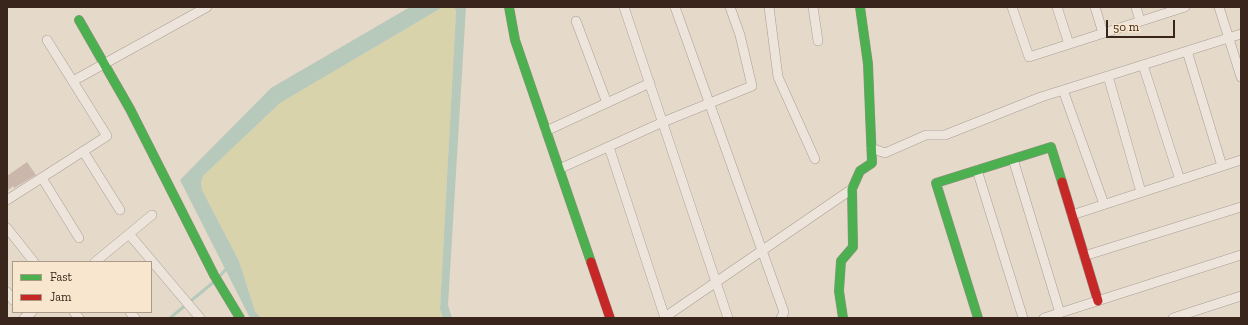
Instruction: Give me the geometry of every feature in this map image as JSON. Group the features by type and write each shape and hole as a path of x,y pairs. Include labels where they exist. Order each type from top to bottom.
{"street":[{"path":"73,81 207,7"},
{"path":"509,7 515,40 610,318"},
{"path":"624,7 728,318"},
{"path":"675,7 763,250 784,312 781,318"},
{"path":"559,170 663,122 752,86 740,36 730,7"},
{"path":"769,7 778,77 815,159"},
{"path":"813,7 818,41"},
{"path":"843,318 839,291 841,261 853,247 852,189 860,171 872,163 868,64 860,7"},
{"path":"1012,7 1029,56 1173,9 1185,7"},
{"path":"1057,7 1069,44"},
{"path":"1095,7 1103,33"},
{"path":"1136,7 1140,21"},
{"path":"1219,7 1241,77"},
{"path":"79,20 130,109 214,275 240,318"},
{"path":"576,21 607,103"},
{"path":"871,148 885,153 926,135 945,135 1063,90 1241,34"},
{"path":"7,200 107,136 47,40"},
{"path":"1187,51 1222,166"},
{"path":"1143,65 1180,180"},
{"path":"1108,76 1141,192"},
{"path":"546,131 650,83"},
{"path":"1063,90 1104,204"},
{"path":"609,147 665,318 852,189"},
{"path":"978,318 936,183 1051,147 1098,301"},
{"path":"83,151 120,210"},
{"path":"1013,159 1060,313"},
{"path":"1072,215 1241,160"},
{"path":"977,170 1023,318"},
{"path":"42,178 79,238"},
{"path":"1084,256 1241,207"},
{"path":"95,261 152,216"},
{"path":"7,228 33,261"},
{"path":"129,234 152,261"},
{"path":"1044,318 1241,255"},
{"path":"152,261 200,318"},
{"path":"1173,318 1241,296"}],"shaded area":[{"path":"410,7 443,7 280,103 203,176 201,183 202,190 239,261 255,311 261,318 250,318 180,180 271,88"},
{"path":"443,7 454,7 456,11 440,309 443,318 261,318 255,311 239,261 202,190 201,183 203,176 280,103"},
{"path":"454,7 466,7 448,305 452,318 443,318 440,309 456,11"}],"building":[{"path":"27,162 36,175 14,188 13,186 7,191 7,176"}],"waterway":[{"path":"219,277 227,268"},
{"path":"170,318 215,281"}],"traffic: fast":[{"path":"509,7 515,40 591,262"},
{"path":"843,318 839,291 841,261 853,247 852,189 860,171 872,163 868,64 860,7"},
{"path":"79,20 130,109 214,275 240,318"},
{"path":"978,318 936,183 1051,147 1062,182"}],"traffic: jam":[{"path":"1062,182 1098,301"},
{"path":"591,262 610,318"}]}
